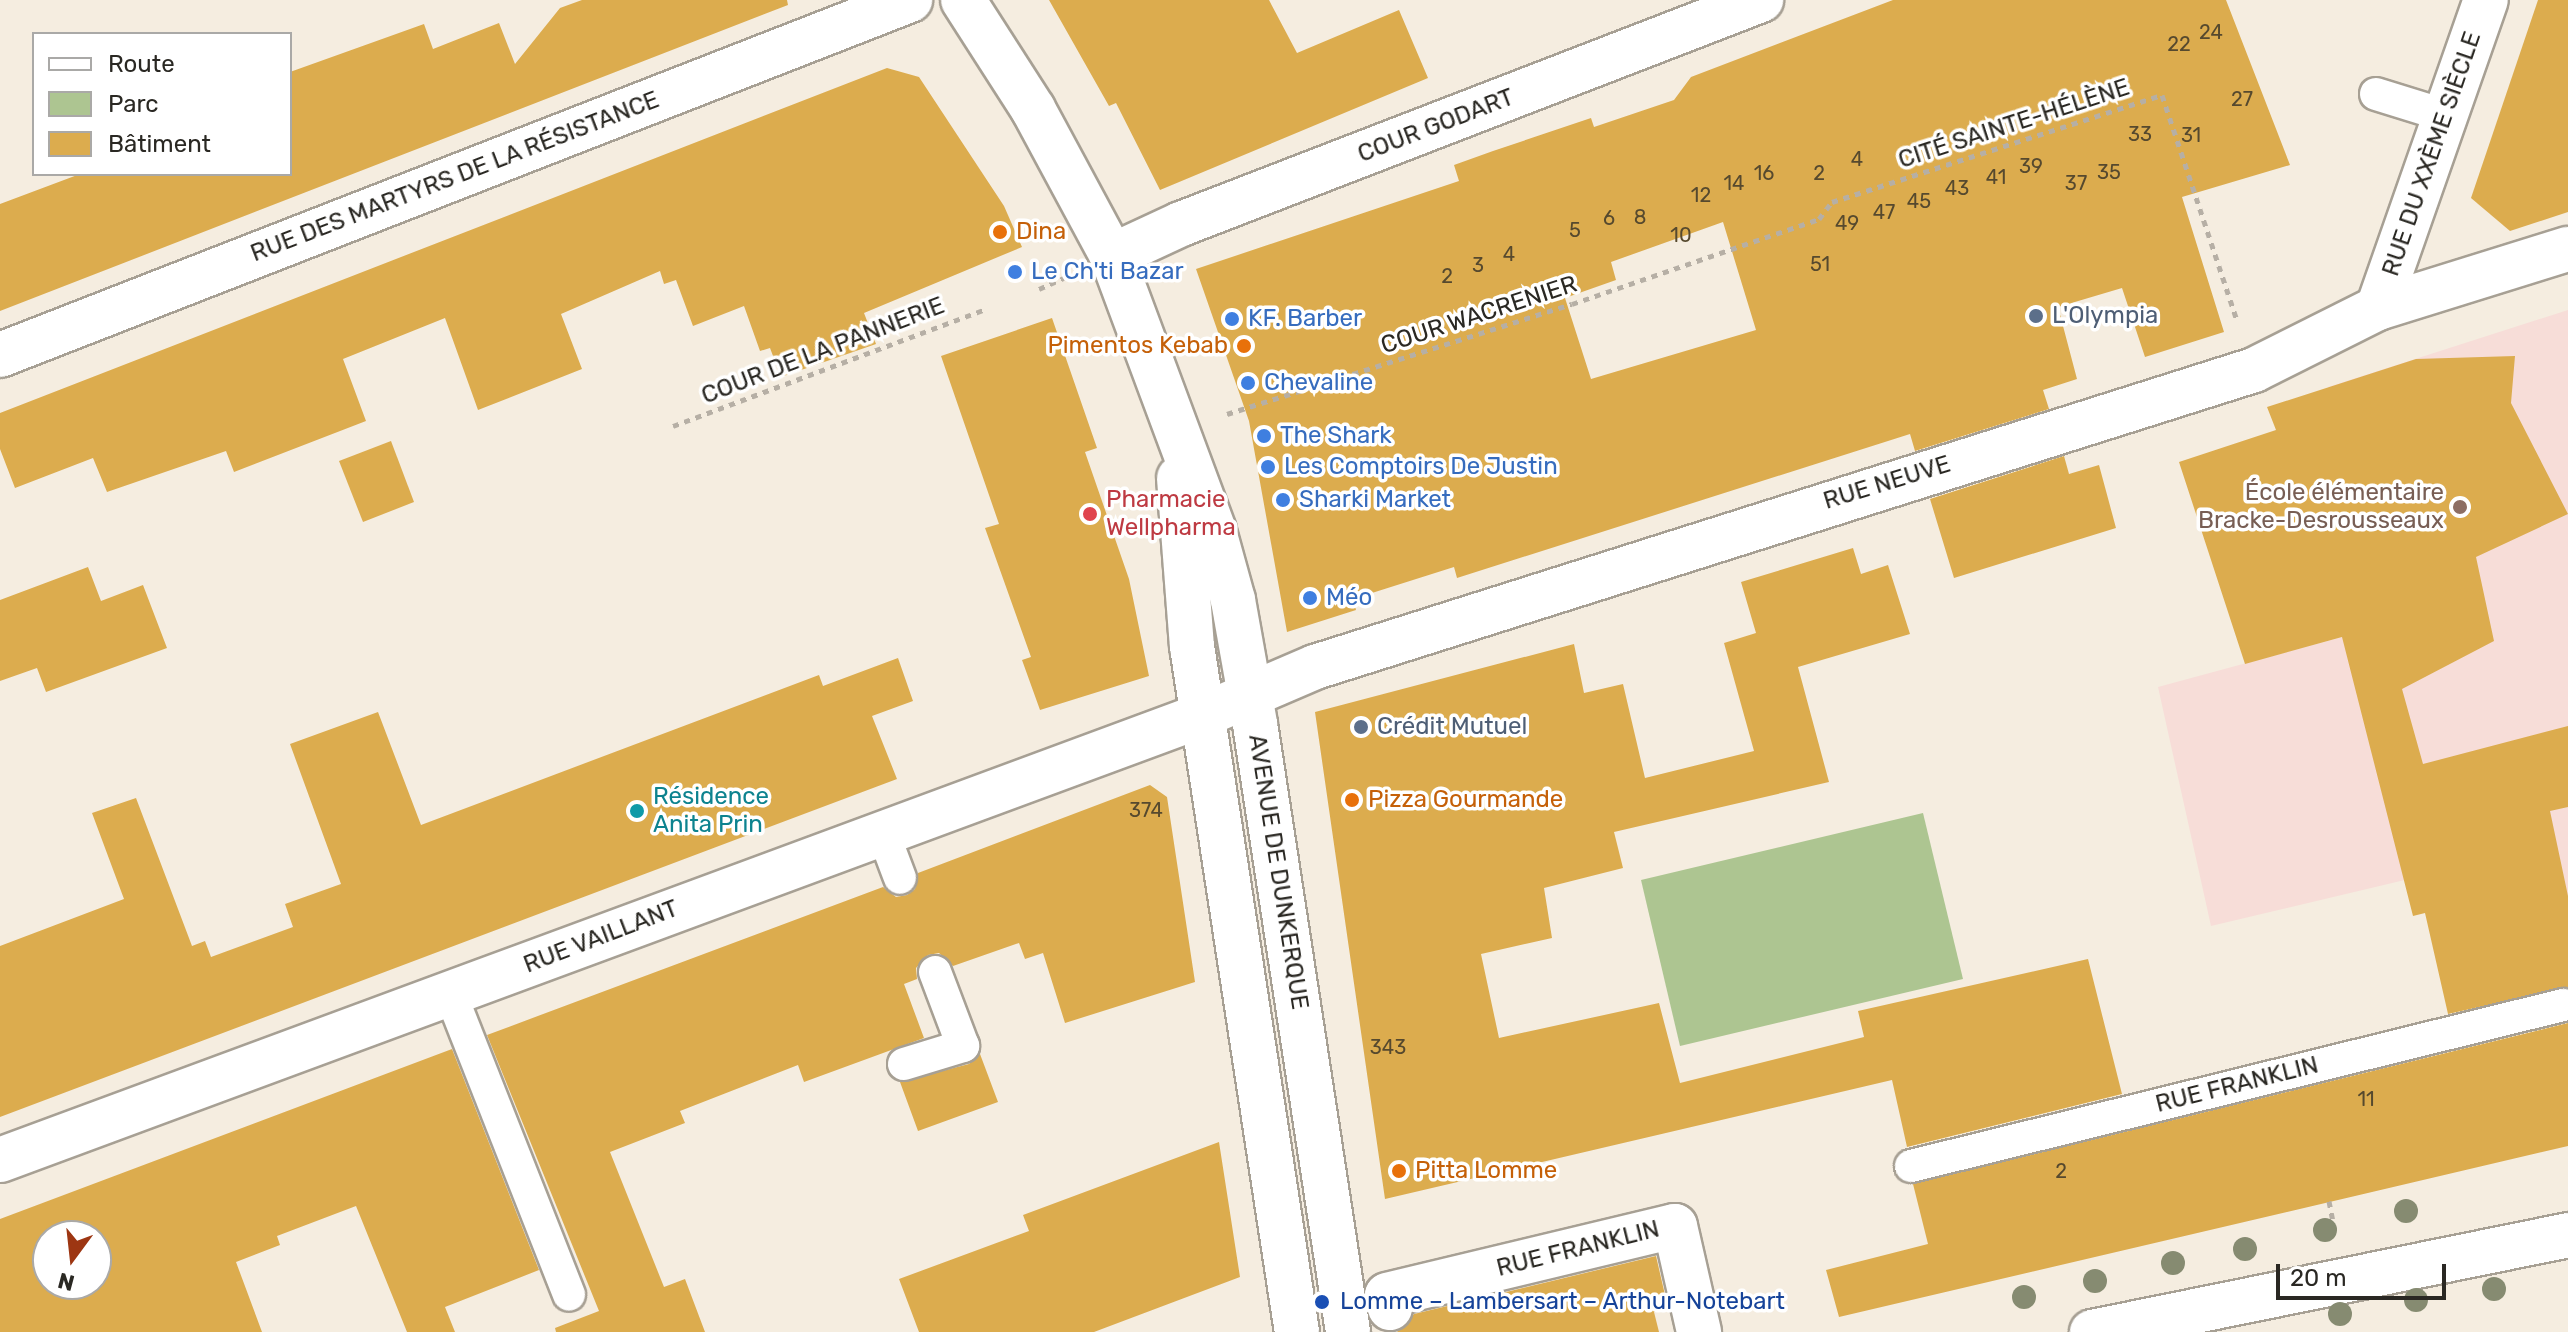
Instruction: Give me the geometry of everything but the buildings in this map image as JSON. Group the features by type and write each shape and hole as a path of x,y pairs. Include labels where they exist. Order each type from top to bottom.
{"street":[{"name":"RUE DES MARTYRS DE LA RÉSISTANCE","path":"0,355 910,0"},
{"name":"AVENUE DE DUNKERQUE","path":"963,0 1033,109 1112,256 1174,420 1233,600 1348,1332"},
{"name":"COUR GODART","path":"1112,256 1181,224 1761,0"},
{"name":"RUE DU XXÈME SIÈCLE","path":"2378,308 2486,0"},
{"name":"RUE NEUVE","path":"1203,715 1330,662 2254,370 2378,308 2568,249"},
{"name":"AVENUE DE DUNKERQUE","path":"1174,420 1188,606 1297,1332"},
{"name":"RUE VAILLANT","path":"0,1160 451,995 882,830 1203,715"},
{"name":"RUE FRANKLIN","path":"1390,1308 1387,1295 1675,1226 1699,1332"},
{"path":"2092,1332 2568,1235"}],"lane":[{"path":"2376,94 2444,115"},
{"path":"882,830 900,878"},
{"path":"904,1064 963,1046 935,972"},
{"path":"451,995 569,1295"},
{"name":"RUE FRANKLIN","path":"1911,1166 2563,1005"}],"path":[{"name":"CITÉ SAINTE-HÉLÈNE","path":"1792,228 1819,219 1832,202 2162,95 2254,370"},
{"name":"COUR WACRENIER","path":"1174,420 1246,412 1792,228"},
{"name":"COUR DE LA PANNERIE","path":"673,426 986,309"}],"shaded area":[{"name":"École élémentaire Bracke-Desrousseaux","path":"2568,310 2568,896 2514,854 2211,926 2158,687 2376,628 2328,387"}],"green space":[{"path":"1923,813 1963,979 1680,1046 1641,880"}],"place":[{"name":"Dina","path":"1000,232"},
{"name":"Le Ch'ti Bazar","path":"1015,272"},
{"name":"L'Olympia","path":"2036,316"},
{"name":"KF. Barber","path":"1232,319"},
{"name":"Pimentos Kebab","path":"1244,346"},
{"name":"Chevaline","path":"1248,383"},
{"name":"The Shark","path":"1264,436"},
{"name":"Les Comptoirs De Justin","path":"1268,467"},
{"name":"Sharki Market","path":"1283,500"},
{"name":"École élémentaire Bracke-Desrousseaux","path":"2460,507"},
{"name":"Pharmacie Wellpharma","path":"1090,514"},
{"name":"Méo","path":"1310,598"},
{"name":"Crédit Mutuel","path":"1361,727"},
{"name":"Pizza Gourmande","path":"1352,800"},
{"name":"Résidence Anita Prin","path":"637,811"},
{"name":"Pitta Lomme","path":"1399,1171"},
{"name":"Lomme – Lambersart – Arthur-Notebart","path":"1322,1302"}]}
